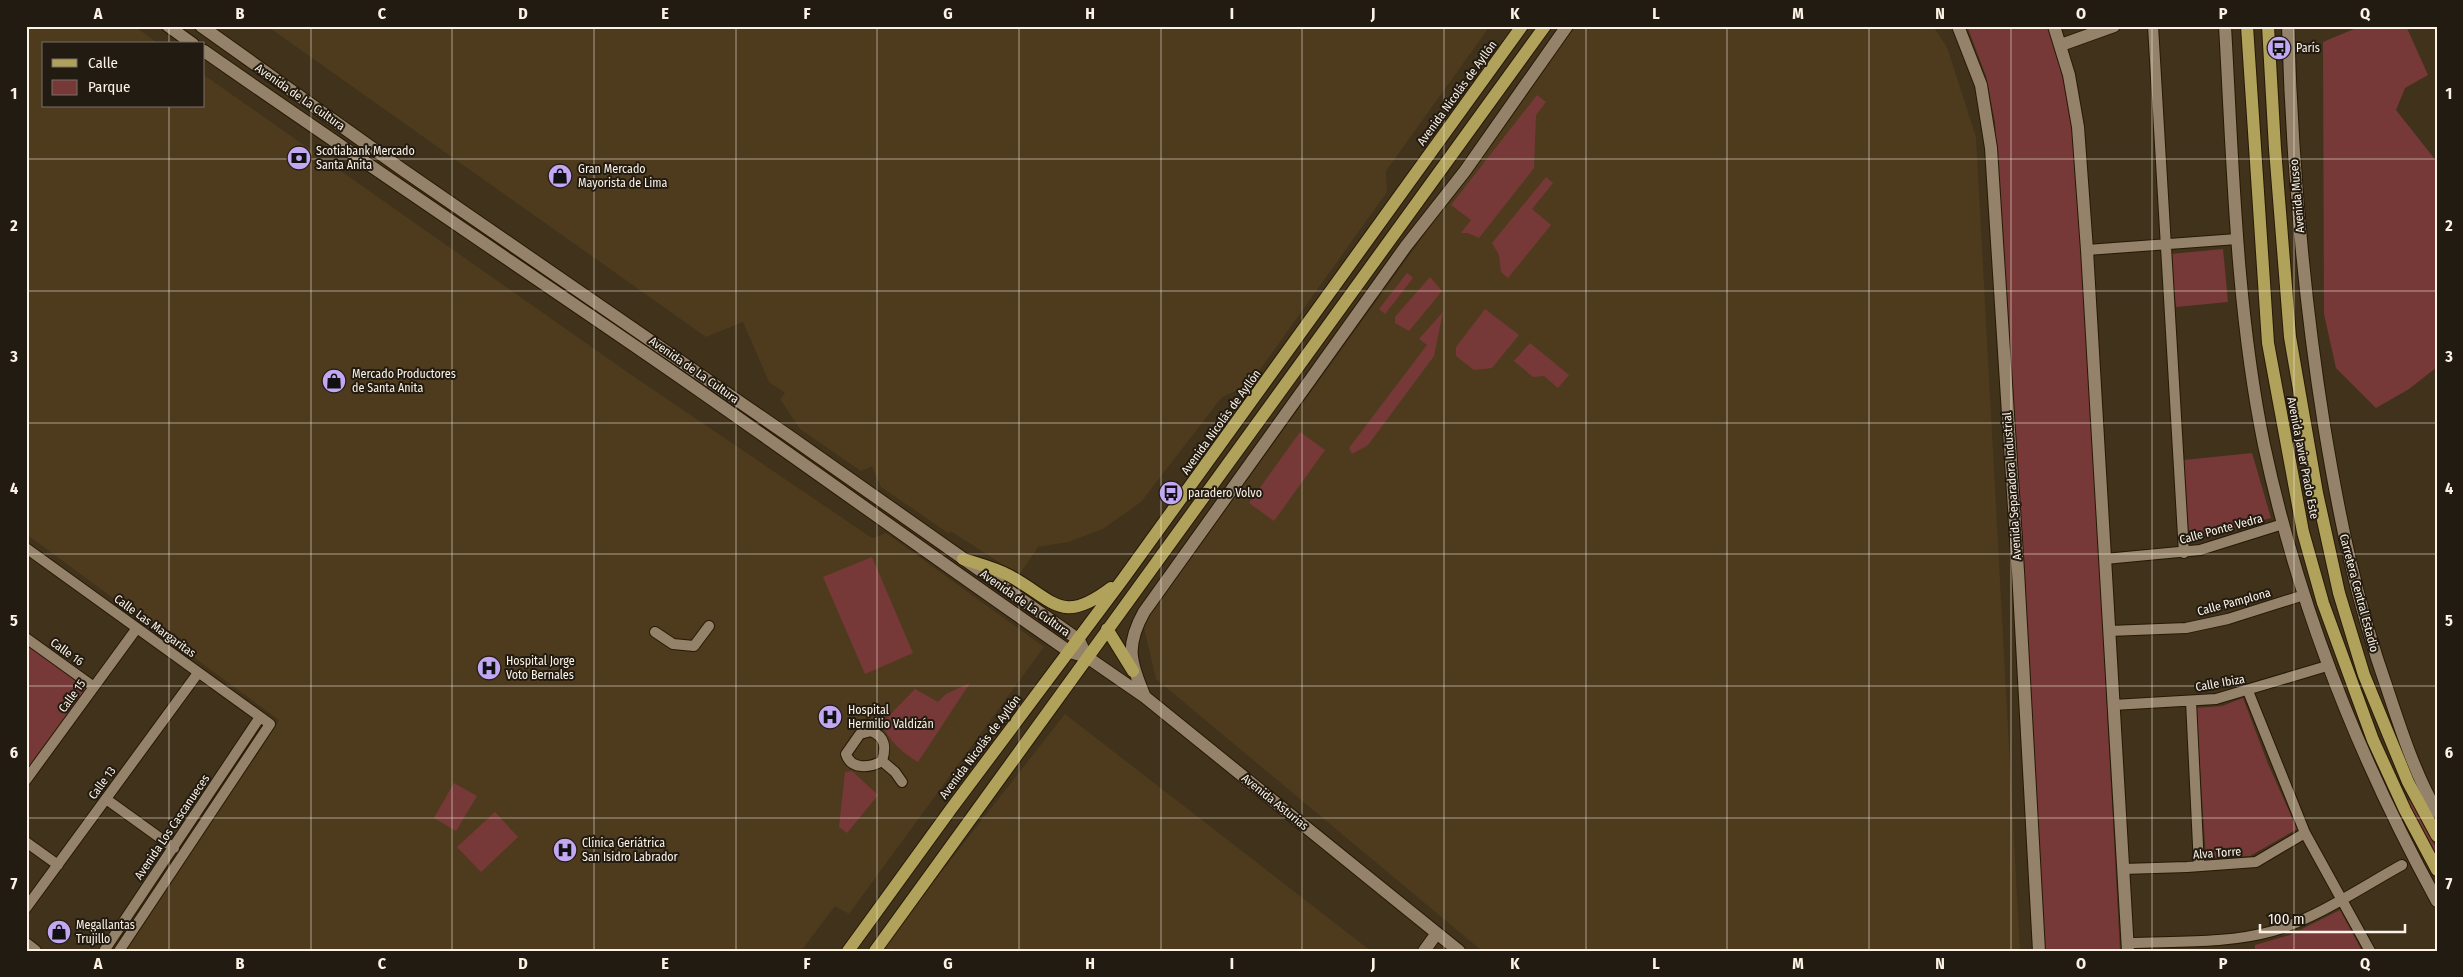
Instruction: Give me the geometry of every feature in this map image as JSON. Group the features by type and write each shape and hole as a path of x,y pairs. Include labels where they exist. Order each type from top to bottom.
{"main road":[{"path":"168,26 190,42"},
{"name":"Avenida de La Cultura","path":"201,26 402,170 778,429 1078,640 1087,657"},
{"name":"Avenida Nicolás de Ayllón","path":"848,951 951,809 1070,652 1522,26"},
{"path":"875,951 1545,26"},
{"path":"1133,671 1131,643 1134,630 1144,612 1406,246 1465,171 1567,26"},
{"name":"Avenida Separadora Industrial","path":"1958,26 1981,85 1991,148 2018,571 2039,951"},
{"path":"2054,26 2061,45 2078,127 2128,947"},
{"path":"2061,45 2114,26"},
{"path":"2225,26 2238,238 2251,366 2264,444 2283,524 2327,666 2378,787 2437,901"},
{"name":"Avenida Javier Prado Este","path":"2248,26 2268,343 2303,532 2323,603 2373,740 2405,810 2437,870"},
{"name":"Avenida Javier Prado Este","path":"2268,26 2275,149 2290,337 2315,483 2338,593 2364,675 2386,734 2408,782 2437,836"},
{"name":"Avenida Museo","path":"2288,26 2295,183 2314,365"},
{"name":"Avenida de La Cultura","path":"205,52 394,184 770,440 876,518 1070,652 1087,657"},
{"path":"2254,143 2264,141 2275,149"},
{"name":"Carretera Central Estadio","path":"2314,365 2338,512 2351,574 2369,638 2395,712 2428,797 2437,812"},
{"path":"770,440 778,429"},
{"path":"962,559 995,568 1061,607 1085,605 1123,579"},
{"path":"1107,629 1133,671 1145,697"},
{"name":"Avenida Asturias","path":"1087,657 1145,697 1458,951"},
{"path":"1424,951 1436,933"},
{"path":"26,944 35,951"}],"street":[{"path":"2154,26 2184,553"},
{"path":"2087,250 2238,238"},
{"name":"Calle Ponte Vedra","path":"2105,560 2184,553 2283,524"},
{"name":"Calle Las Margaritas","path":"26,548 270,724"},
{"name":"Calle Pamplona","path":"2109,632 2186,628 2228,619 2304,595"},
{"path":"655,632 673,644 694,646 709,626"},
{"name":"Calle 15","path":"26,780 137,628"},
{"name":"Calle 16","path":"26,638 94,687"},
{"name":"Calle Ibiza","path":"2113,705 2216,699 2327,666"},
{"name":"Calle 13","path":"26,908 198,673"},
{"path":"2248,691 2305,833 2370,951"},
{"path":"2191,701 2199,866"},
{"name":"Avenida Los Cascanueces","path":"104,951 260,717"},
{"name":"Avenida Los Cascanueces","path":"119,951 270,724"},
{"path":"233,758 243,764"},
{"path":"882,761 896,772 902,782"},
{"path":"208,796 218,802"},
{"path":"106,799 174,848"},
{"name":"Alva Torre","path":"2123,869 2260,861 2305,833"},
{"path":"26,842 58,865"},
{"path":"2128,947 2259,934 2306,918 2402,865"},
{"path":"127,916 137,923"}],"shaded area":[{"path":"26,26 134,26 156,42 42,42 42,108 205,108 205,76 630,374 869,536 873,538 886,533 1044,647 849,914 835,906 801,951 124,951 279,720 26,534"},
{"path":"267,26 1490,26 1386,171 1387,192 1249,385 1222,397 1141,502 1103,529 1068,542 1038,547 1019,575 952,532 948,533 881,487 872,466 861,471 800,429 780,399 785,393 769,382 743,322 706,337"},
{"path":"1575,26 1933,26 1947,47 1976,137 2020,951 1482,951 1156,679 1143,624"},
{"path":"1065,714 1371,951 879,951"}],"green space":[{"path":"1967,26 2050,26 2068,81 2083,263 2120,951 2040,951 1995,122 1986,76"},
{"path":"2361,26 2406,26 2428,75 2405,88 2396,110 2437,162 2437,367 2409,389 2376,408 2336,368 2324,314 2323,42"},
{"path":"1537,95 1546,102 1536,115 1534,168 1479,238 1468,233 1461,233 1471,220 1451,205"},
{"path":"1546,177 1553,183 1532,209 1551,225 1508,278 1501,272 1499,255 1492,243"},
{"path":"2223,249 2228,302 2176,307 2171,254"},
{"path":"1407,273 1413,278 1385,314 1379,309"},
{"path":"1430,277 1442,291 1409,331 1395,323 1395,317"},
{"path":"1485,309 1519,335 1492,368 1474,370 1456,356 1456,347"},
{"path":"1443,312 1434,356 1368,445 1352,454 1349,448 1427,345 1419,339"},
{"path":"1530,343 1569,375 1558,388 1544,376 1533,377 1514,361"},
{"path":"1300,432 1325,450 1274,521 1249,503"},
{"path":"2252,453 2271,518 2189,540 2184,460"},
{"path":"872,557 913,653 865,674 823,577"},
{"path":"26,643 87,689 26,771"},
{"path":"970,683 918,762 896,746 881,724 915,689 938,702 946,694"},
{"path":"2243,698 2268,764 2297,829 2250,856 2206,858 2196,708 2222,706"},
{"path":"852,771 878,795 847,833 839,827 845,772"},
{"path":"454,783 477,796 456,831 434,818"},
{"path":"2411,800 2437,850 2437,858 2407,801"},
{"path":"495,812 518,837 481,872 457,847"},
{"path":"2340,910 2362,951 2255,951 2255,945 2290,935"}],"place":[{"name":"París","path":"2279,48"},
{"name":"Scotiabank Mercado Santa Anita","path":"299,158"},
{"name":"Gran Mercado Mayorista de Lima","path":"560,176"},
{"name":"Mercado Productores de Santa Anita","path":"334,381"},
{"name":"paradero Volvo","path":"1171,493"},
{"name":"Hospital Jorge Voto Bernales","path":"489,668"},
{"name":"Hospital Hermilio Valdizán","path":"830,717"},
{"name":"Clínica Geriátrica San Isidro Labrador","path":"565,850"},
{"name":"Megallantas Trujillo","path":"59,932"}]}
